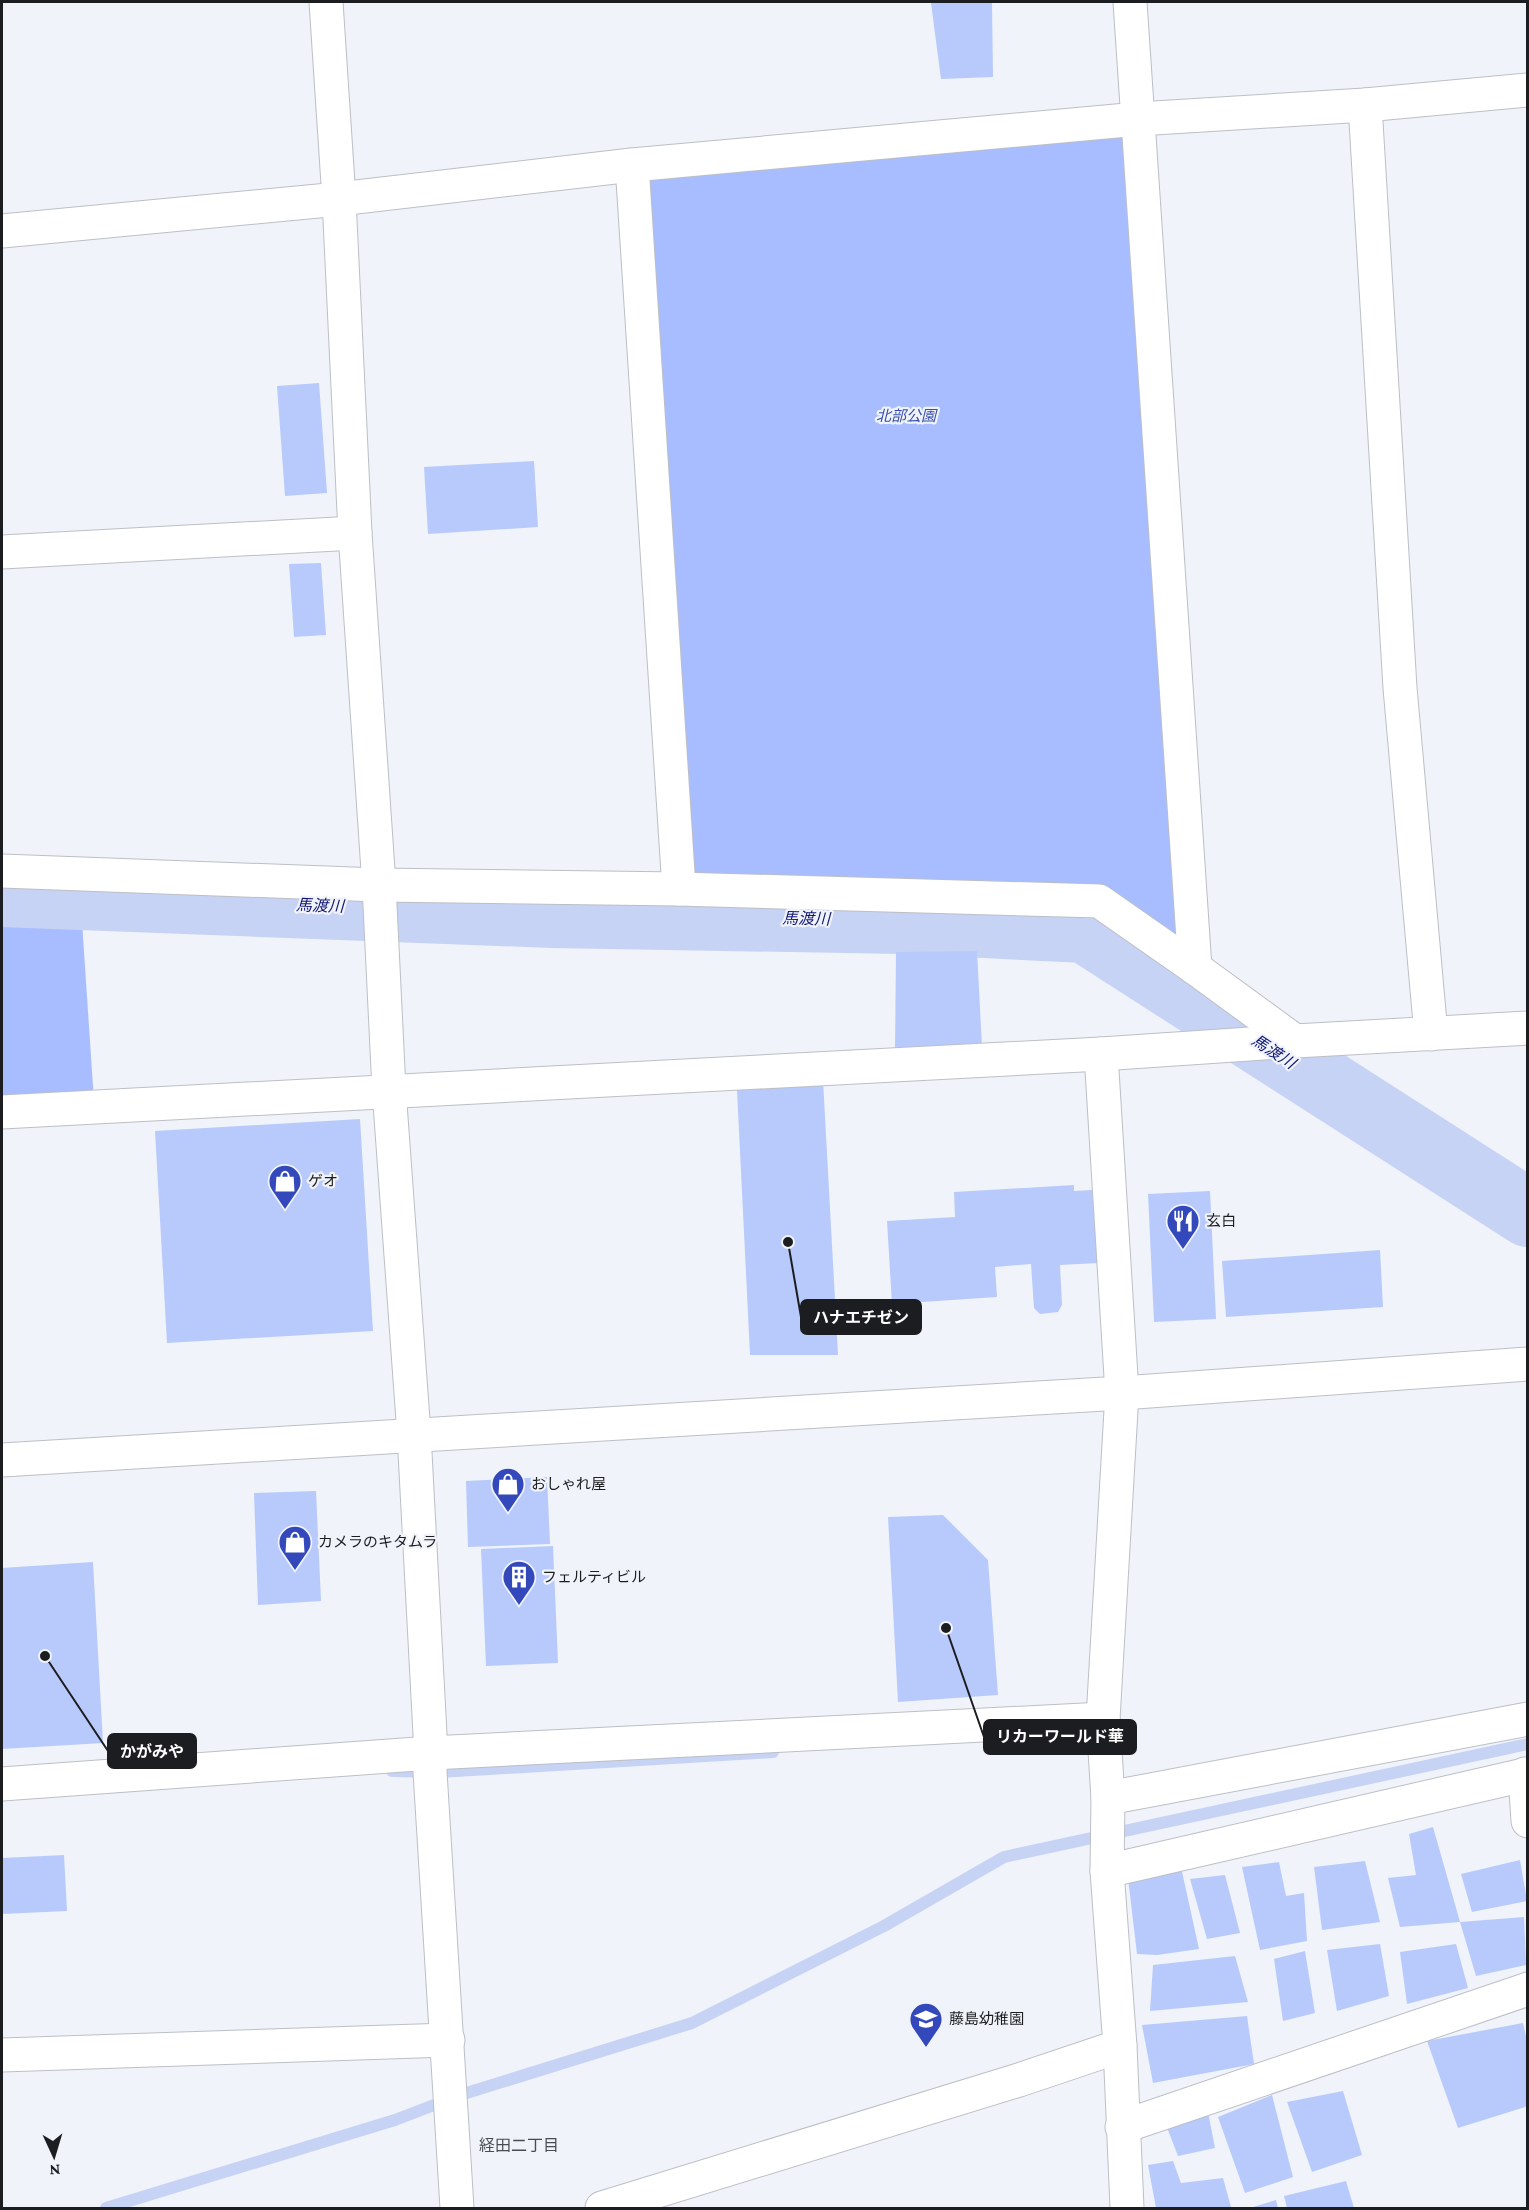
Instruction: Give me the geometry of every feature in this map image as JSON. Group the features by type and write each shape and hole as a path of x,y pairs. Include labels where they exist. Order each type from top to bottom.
{"street":[{"path":"326,2 339,199 355,533 379,885 389,1090 414,1434 431,1753 430,1772 457,2208"},
{"path":"1130,2 1196,968"},
{"path":"2,231 339,199 632,165 1138,119 1365,105 1527,90"},
{"path":"1365,105 1400,688 1431,1034"},
{"path":"632,165 679,889"},
{"path":"2,552 355,533"},
{"path":"2,871 379,885 679,889 1099,901 1196,968 1295,1041"},
{"path":"2,1112 1101,1054 1527,1028"},
{"path":"1101,1054 1122,1393 1103,1719 1108,1798 1107,1870 1120,2046 1127,2208"},
{"path":"2,1460 1122,1393 1527,1364"},
{"path":"2,1784 431,1753 1103,1719"},
{"path":"1108,1798 1527,1719"},
{"path":"1107,1870 1526,1774 1527,1821"},
{"path":"1122,2127 1527,1989"},
{"path":"2,2055 448,2040"},
{"path":"602,2208 1019,2080 1120,2046"}],"green space":[{"name":"北部公園","path":"1140,134 1191,962 1100,898 685,883 638,175"},
{"path":"2,902 81,907 94,1101 2,1105"}],"building":[{"path":"992,2 993,77 941,79 931,3"},
{"path":"319,383 327,493 285,496 277,386"},
{"path":"534,461 538,527 428,534 424,467"},
{"path":"321,563 326,635 294,637 289,564"},
{"path":"977,951 982,1047 895,1050 896,952"},
{"path":"823,1080 838,1355 750,1355 737,1090"},
{"path":"360,1119 373,1331 167,1343 155,1131"},
{"path":"1074,1185 1074,1191 1092,1190 1098,1263 1060,1265 1062,1305 1058,1312 1040,1314 1034,1308 1031,1264 995,1267 997,1297 892,1304 887,1221 955,1217 954,1192"},
{"path":"1210,1191 1216,1319 1154,1322 1148,1194"},
{"path":"1380,1250 1383,1307 1226,1317 1222,1261"},
{"name":"おしゃれ屋","path":"547,1477 550,1544 468,1547 466,1481"},
{"path":"316,1491 321,1601 258,1605 254,1493"},
{"path":"943,1515 988,1560 998,1695 898,1702 888,1517"},
{"name":"フェルティビル","path":"553,1546 558,1663 486,1666 481,1549"},
{"path":"93,1562 103,1743 2,1749 2,1568"},
{"path":"1433,1827 1460,1922 1400,1927 1388,1878 1416,1875 1409,1834"},
{"path":"64,1855 67,1911 2,1914 2,1858"},
{"path":"1520,1860 1527,1901 1472,1912 1461,1874"},
{"path":"1365,1861 1380,1922 1322,1930 1314,1867"},
{"path":"1279,1862 1286,1896 1304,1893 1307,1941 1260,1950 1242,1867"},
{"path":"1181,1867 1199,1949 1157,1955 1137,1954 1128,1878"},
{"path":"1225,1875 1240,1933 1207,1939 1190,1879"},
{"path":"1524,1917 1526,1965 1476,1976 1460,1922"},
{"path":"1380,1944 1389,1996 1337,2011 1327,1950"},
{"path":"1456,1944 1468,1988 1407,2004 1400,1952"},
{"path":"1305,1951 1315,2013 1283,2021 1274,1959"},
{"path":"1235,1956 1248,2002 1150,2011 1153,1965"},
{"path":"1247,2016 1254,2064 1153,2083 1142,2025"},
{"path":"1523,2023 1528,2045 1528,2106 1458,2128 1427,2041"},
{"path":"1343,2091 1362,2155 1312,2172 1287,2102"},
{"path":"1272,2095 1293,2177 1245,2193 1218,2117"},
{"path":"1208,2112 1215,2148 1178,2156 1166,2125"},
{"path":"1173,2161 1181,2183 1223,2178 1231,2207 1156,2208 1148,2165"},
{"path":"1346,2181 1354,2208 1287,2208 1284,2196"},
{"path":"1276,2200 1278,2208 1250,2208"}],"waterway":[{"name":"馬渡川","path":"2,893 553,914 902,920 1085,929 1528,1213"},
{"path":"106,2208 395,2120 460,2095 692,2023 884,1926 1004,1857 1528,1744"},
{"path":"392,1771 439,1772 773,1752"}],"place":[{"name":"ゲオ","path":"285,1210"},
{"name":"ハナエチゼン","path":"788,1242"},
{"name":"玄白","path":"1183,1250"},
{"name":"おしゃれ屋","path":"508,1513"},
{"name":"カメラのキタムラ","path":"295,1571"},
{"name":"フェルティビル","path":"519,1606"},
{"name":"リカーワールド華","path":"946,1628"},
{"name":"かがみや","path":"45,1656"},
{"name":"藤島幼稚園","path":"926,2048"}],"district":[{"name":"経田二丁目","path":"519,2145"}]}
